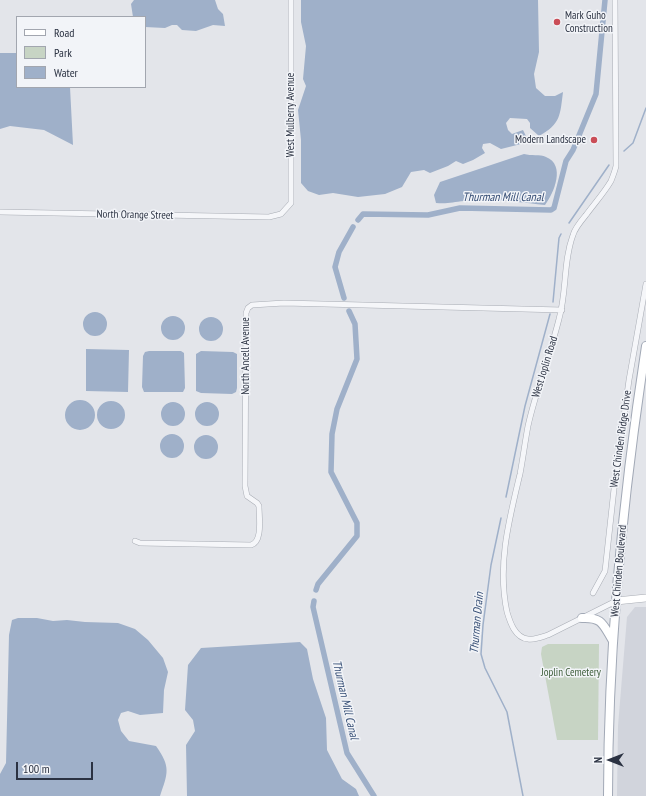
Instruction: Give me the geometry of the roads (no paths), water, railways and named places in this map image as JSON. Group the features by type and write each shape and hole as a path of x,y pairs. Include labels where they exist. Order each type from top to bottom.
{"main road":[{"name":"West Chinden Boulevard","path":"608,796 610,705 616,601 627,490 646,346"},
{"path":"616,601 646,598"},
{"path":"582,618 597,619 602,624 613,642"}],"street":[{"name":"West Mulberry Avenue","path":"269,217 281,214 291,204 291,0"},
{"name":"West Joplin Road","path":"615,0 616,166 611,180 573,233 567,256 562,310 541,376 528,427 521,468 506,536 503,567 504,587 509,619 513,628 518,634 526,639 538,638 616,601"},
{"name":"North Orange Street","path":"0,212 269,217"},
{"name":"West Chinden Ridge Drive","path":"593,593 605,571 614,489 629,380 646,284"},
{"name":"North Ancell Avenue","path":"134,541 140,543 250,545 254,544 258,539 259,506 246,496 244,486 246,314 248,308 252,305 292,303 562,310"}],"water":[{"path":"134,0 215,0 218,9 223,14 225,26 213,25 196,31 182,30 177,25 172,25 165,28 146,27 146,16 133,16 131,4"},
{"path":"301,0 538,0 539,52 534,74 536,88 545,96 555,96 563,92 558,118 552,127 539,136 530,128 530,123 527,119 510,118 506,123 508,130 512,134 523,130 529,142 501,149 490,143 483,144 482,148 485,153 473,160 463,164 456,161 430,173 424,170 411,172 402,187 385,194 358,197 333,193 319,195 308,191 301,183 301,140 298,110 306,86 303,79 306,46 301,22"},
{"path":"0,53 16,53 16,88 70,88 73,145 44,130 10,126 0,129"},
{"path":"524,154 546,157 556,166 557,173 555,187 545,205 484,200 436,203 434,195 440,182"},
{"path":"95,312 104,315 107,324 104,333 95,336 86,333 83,324 86,315"},
{"path":"173,316 182,319 185,328 182,337 173,340 164,337 161,328 164,319"},
{"path":"211,317 220,320 223,329 220,338 211,341 202,338 199,329 202,320"},
{"path":"86,349 129,350 128,392 86,391"},
{"path":"181,351 184,353 185,388 183,392 144,392 142,387 143,356 145,352"},
{"path":"201,351 233,352 237,354 236,392 232,394 201,393 196,391 196,354"},
{"path":"80,400 86,401 94,409 94,421 86,429 80,430 74,429 66,421 65,415 66,409 74,401"},
{"path":"111,401 117,402 121,405 124,409 124,421 121,425 117,428 111,429 105,428 101,425 98,421 97,415 98,409 101,405 105,402"},
{"path":"173,402 182,405 185,414 182,423 173,426 164,423 161,414 164,405"},
{"path":"207,402 212,403 218,409 218,419 212,425 207,426 202,425 196,419 195,414 196,409 202,403"},
{"path":"172,434 177,435 183,441 183,451 177,457 172,458 167,457 161,451 160,446 161,441 167,435"},
{"path":"206,435 215,438 218,447 215,456 206,459 197,456 194,447 197,438"},
{"path":"18,618 37,618 53,621 67,620 118,623 135,629 148,640 163,658 168,672 164,690 163,713 140,715 128,711 121,713 118,720 121,731 129,741 156,746 161,753 167,770 160,796 0,796 0,774 6,763 9,635 12,620"},
{"path":"300,642 307,649 313,679 326,718 327,750 342,779 356,789 359,796 187,796 186,745 195,731 193,720 185,710 188,665 201,648"}],"waterway":[{"name":"Thurman Mill Canal","path":"358,220 363,214 428,215 460,208 551,210 554,208 566,161 573,150 596,94 605,0"},
{"name":"Thurman Drain","path":"624,151 633,143 646,108"},
{"name":"Thurman Drain","path":"569,223 609,165"},
{"name":"Thurman Mill Canal","path":"344,298 335,267 339,252 353,227"},
{"name":"Thurman Drain","path":"553,302 559,238 561,234"},
{"name":"Thurman Mill Canal","path":"316,590 318,584 357,536 357,523 331,472 332,434 337,409 357,359 355,324 349,311"},
{"name":"Thurman Drain","path":"506,497 525,406 550,314"},
{"name":"Thurman Drain","path":"501,518 491,565 483,625 481,654 485,668 507,712 523,796"},
{"name":"Thurman Mill Canal","path":"314,601 313,607 347,753 374,796"}],"place":[{"name":"Mark Guho Construction","path":"557,22"},
{"name":"Modern Landscape","path":"594,140"}],"park label":[{"name":"Joplin Cemetery","path":"571,673"}]}
